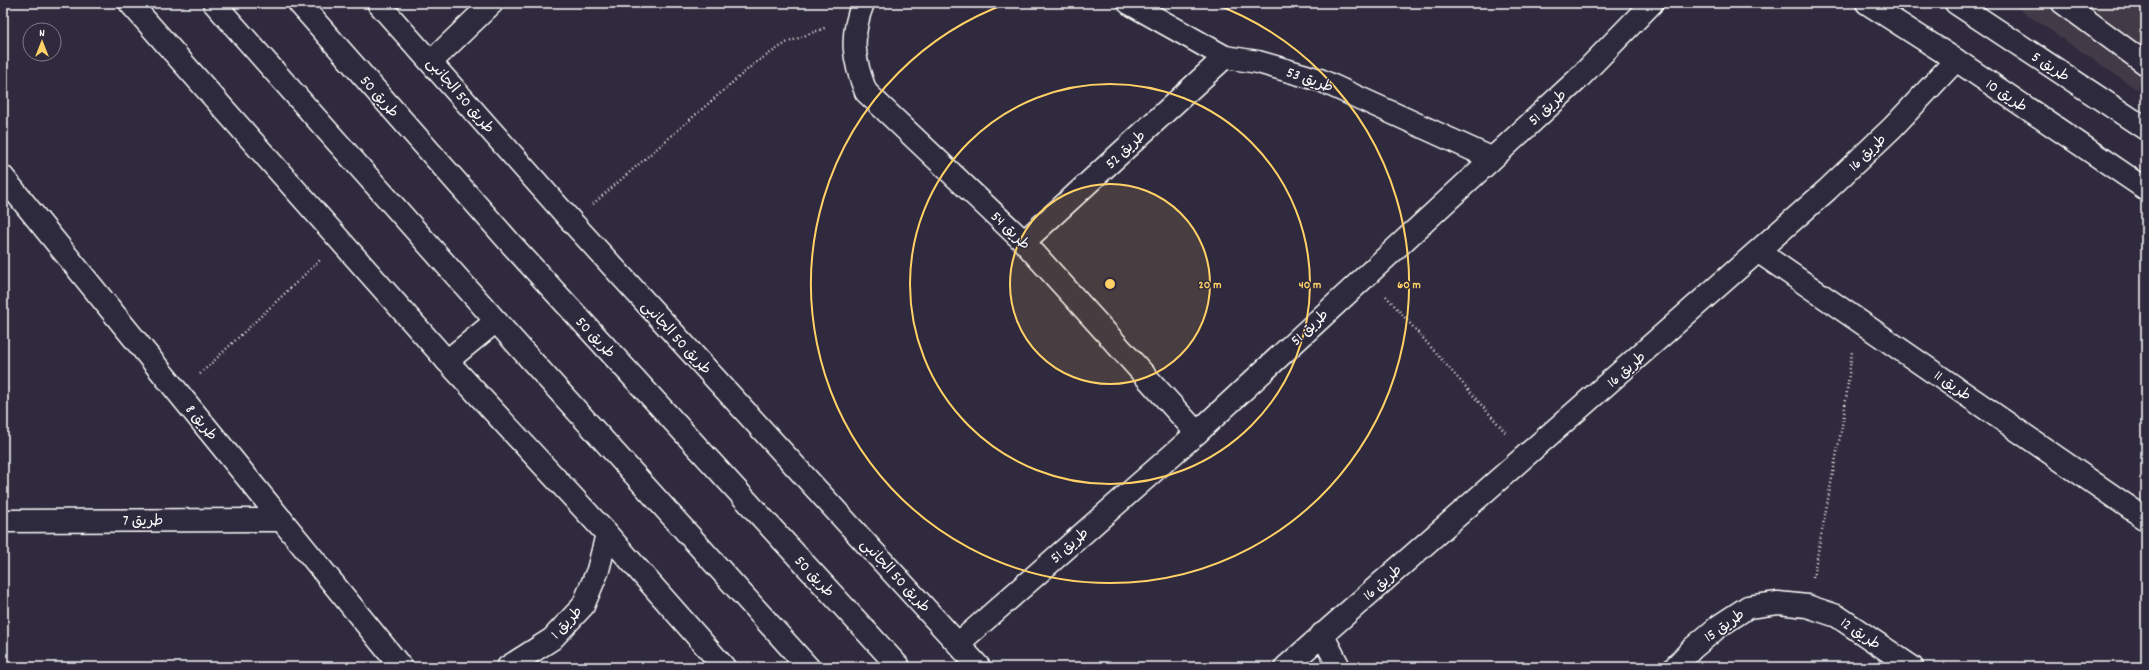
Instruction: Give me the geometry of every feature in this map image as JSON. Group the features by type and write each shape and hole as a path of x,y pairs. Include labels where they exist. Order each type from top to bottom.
{"street":[{"path":"130,3 447,361 607,534 724,667"},
{"path":"214,3 496,321 808,667"},
{"name":"طريق 50","path":"299,3 512,245 899,667"},
{"name":"طريق 50 الجانبى","path":"378,3 572,222 959,643 979,667"},
{"path":"431,62 492,3"},
{"name":"طريق 53","path":"1129,3 1225,57 1258,62 1320,80 1491,158"},
{"name":"طريق 51","path":"959,643 1196,433 1491,158 1577,80 1652,3"},
{"name":"طريق 10","path":"1867,3 1956,60 2146,189"},
{"name":"طريق 5","path":"1956,3 2146,129"},
{"path":"2063,3 2146,64"},
{"name":"طريق 54","path":"860,11 854,43 856,69 866,92 1024,242 1196,433"},
{"name":"طريق 52","path":"1024,242 1225,57"},
{"name":"طريق 16","path":"1286,667 1759,252 1893,127 1956,60"},
{"name":"طريق 8","path":"3,177 401,667"},
{"name":"طريق 11","path":"1759,252 2146,519"},
{"path":"447,361 496,321"},
{"name":"طريق 7","path":"3,521 282,520"},
{"name":"طريق 1","path":"508,667 552,639 583,606 598,570 607,534"},
{"name":"طريق 15","path":"1675,667 1693,648 1719,626 1748,607 1778,604 1807,606"},
{"name":"طريق 12","path":"1807,606 1837,616 1912,667"},
{"path":"1322,634 1339,667"}],"path":[{"path":"572,222 755,63 786,43 860,11"},
{"path":"179,394 341,241"},
{"path":"1367,273 1527,456"},
{"path":"1807,606 1827,511 1844,415 1856,319"}],"shaded area":[{"path":"2010,3 2146,3 2146,60 2138,90"}]}
